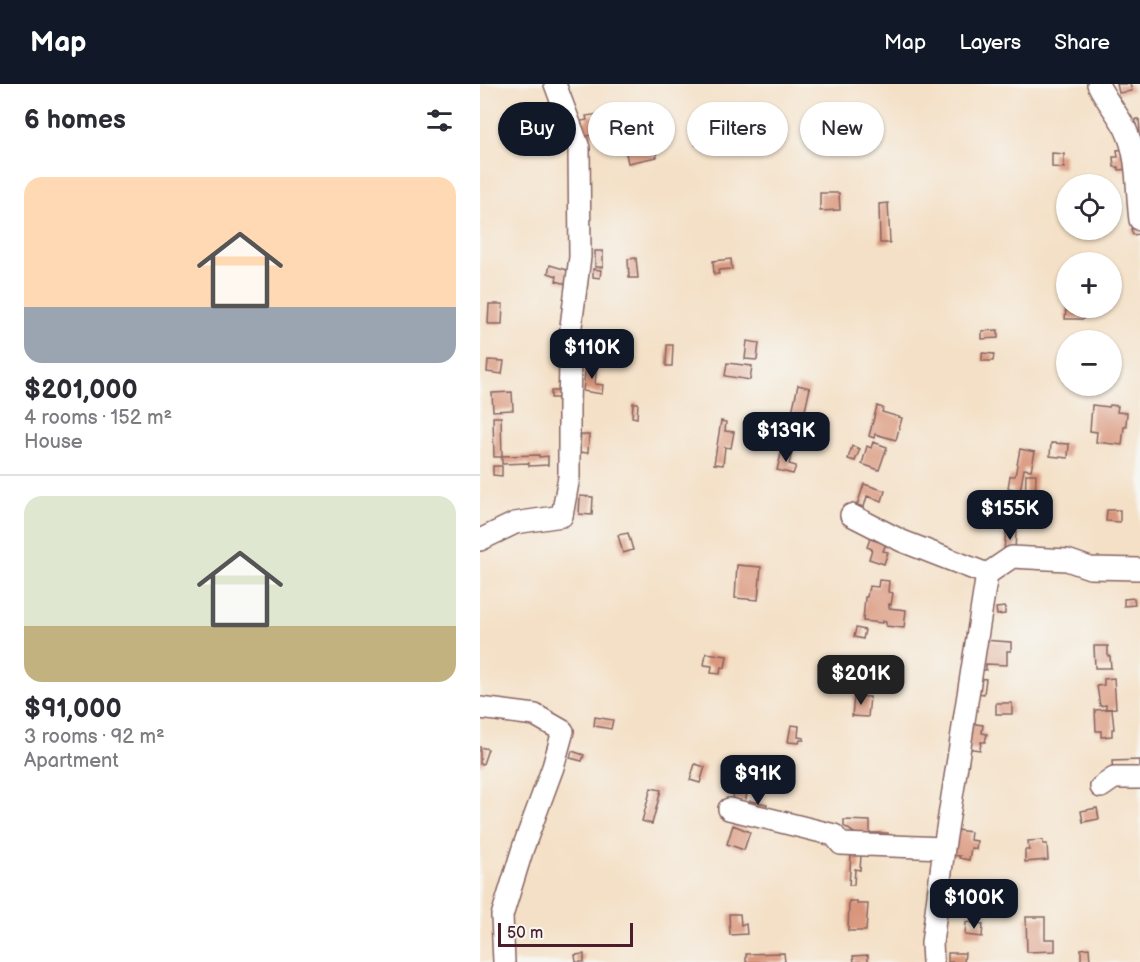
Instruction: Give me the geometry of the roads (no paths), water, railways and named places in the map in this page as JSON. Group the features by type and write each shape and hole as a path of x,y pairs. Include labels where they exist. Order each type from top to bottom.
{"street":[{"path":"480,540 515,523 562,516 569,477 568,404 571,326 580,256 579,148 555,84"},
{"path":"1098,84 1126,130 1136,164 1140,220"},
{"path":"851,515 902,541 987,574"},
{"path":"933,962 933,943 944,848 987,574 1012,557 1066,560 1090,568 1140,569"},
{"path":"480,708 535,715 563,731 502,916 504,962"},
{"path":"1101,787 1114,778 1140,778"},
{"path":"729,809 834,835 842,844 944,848"}]}
